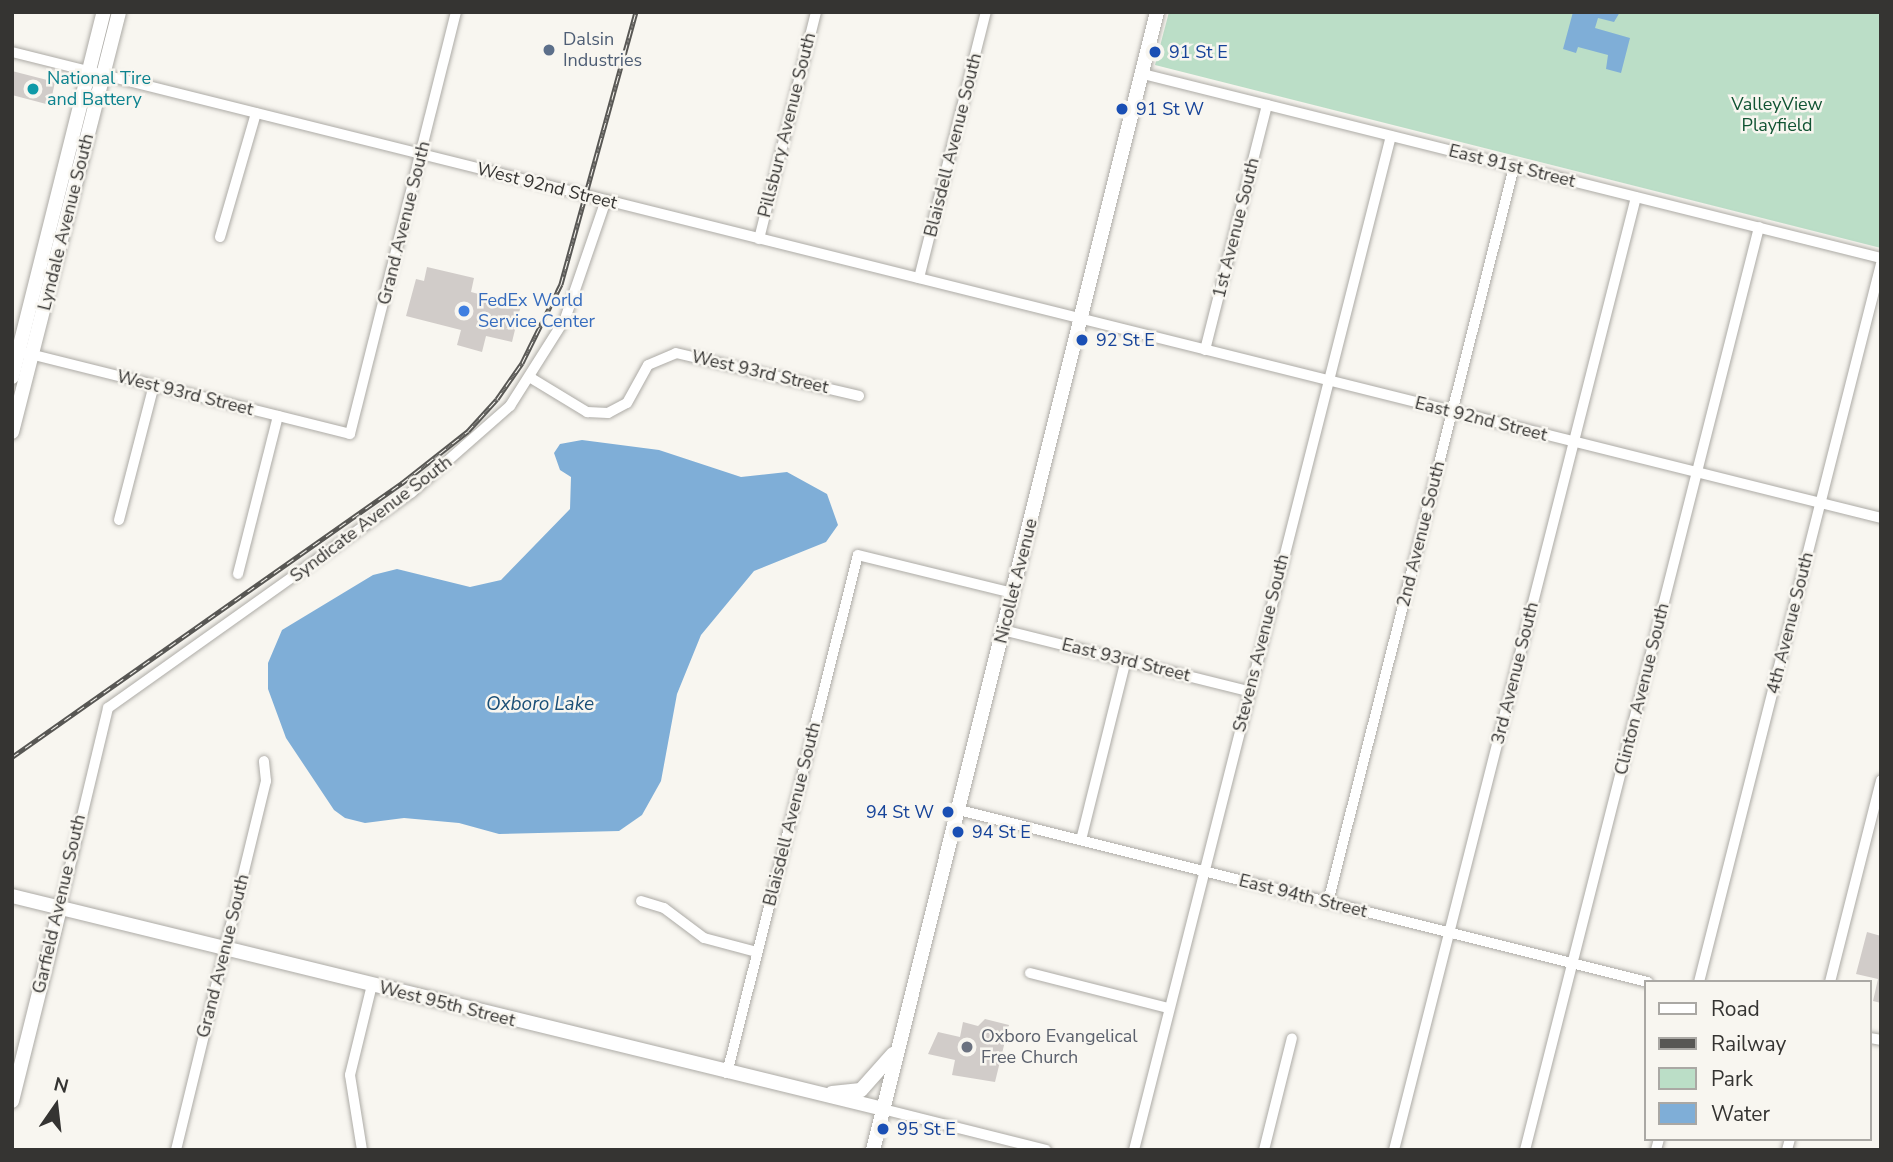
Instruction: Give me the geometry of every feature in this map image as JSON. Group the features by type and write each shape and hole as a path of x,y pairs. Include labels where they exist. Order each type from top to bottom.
{"main road":[{"name":"Lyndale Avenue South","path":"12,432 26,353 96,73 104,12"},
{"name":"Lyndale Avenue South","path":"96,73 119,12"},
{"name":"Nicollet Avenue","path":"873,1150 1157,12"},
{"name":"Lyndale Avenue South","path":"12,377 26,353"},
{"name":"West 95th Street","path":"12,896 883,1109"},
{"name":"Garfield Avenue South","path":"12,1101 60,908"},
{"path":"816,1094 861,1090 878,1076 900,1044"}],"street":[{"name":"Grand Avenue South","path":"350,434 456,12"},
{"name":"Pillsbury Avenue South","path":"759,239 816,12"},
{"name":"Blaisdell Avenue South","path":"919,278 986,12"},
{"name":"West 92nd Street","path":"12,52 1082,318"},
{"name":"East 91st Street","path":"1143,74 1881,258"},
{"name":"1st Avenue South","path":"1205,350 1267,105"},
{"path":"220,237 256,113"},
{"name":"Stevens Avenue South","path":"1134,1150 1248,691 1391,136"},
{"name":"2nd Avenue South","path":"1328,902 1514,167"},
{"name":"3rd Avenue South","path":"1394,1150 1636,197"},
{"name":"Syndicate Avenue South","path":"108,708 411,493 494,422 531,378 583,281 606,200"},
{"name":"Clinton Avenue South","path":"1525,1150 1759,227"},
{"name":"4th Avenue South","path":"1700,980 1881,264"},
{"name":"East 92nd Street","path":"1082,318 1881,518"},
{"name":"West 93rd Street","path":"26,353 350,434"},
{"name":"West 93rd Street","path":"531,378 587,412 608,413 628,403 648,365 676,353 859,396"},
{"path":"118,520 154,385"},
{"path":"238,574 278,416"},
{"name":"Blaisdell Avenue South","path":"727,1073 858,555 1013,593"},
{"name":"East 93rd Street","path":"1003,630 1248,691"},
{"path":"1081,840 1126,660"},
{"name":"Garfield Avenue South","path":"60,908 108,708"},
{"name":"Grand Avenue South","path":"176,1150 266,781 264,761"},
{"path":"1831,980 1881,780"},
{"name":"East 94th Street","path":"959,810 1644,981"},
{"path":"641,901 664,908 704,938 757,952"},
{"path":"1030,973 1168,1008"},
{"path":"362,1150 350,1075 372,985"},
{"path":"1264,1150 1292,1038"},
{"path":"883,1109 1007,1145 1046,1150"}],"green space":[{"name":"ValleyView Playfield","path":"1169,12 1881,12 1881,248 1155,65"}],"water":[{"path":"1573,12 1620,12 1614,22 1598,18 1595,28 1630,38 1621,73 1606,69 1608,55 1578,47 1576,53 1563,49"},
{"name":"Oxboro Lake","path":"582,440 659,450 741,477 787,472 827,494 838,525 826,542 754,571 701,635 677,694 661,781 642,815 619,831 499,834 459,823 404,818 365,823 345,818 334,810 286,738 268,689 268,663 282,630 373,575 397,569 470,587 501,580 570,509 571,477 560,470 554,453 560,444"}],"building":[{"name":"National Tire and Battery","path":"12,71 55,82 50,105 12,95"},
{"name":"FedEx World Service Center","path":"427,267 474,278 471,292 521,305 512,342 486,336 482,352 457,345 461,330 406,316 416,279 424,281"},
{"path":"1867,932 1881,936 1881,1003 1873,1001 1878,979 1856,974"},
{"name":"Oxboro Evangelical Free Church","path":"985,1019 1009,1025 995,1082 952,1075 955,1060 928,1054 938,1032 960,1037 963,1022 978,1026"}],"railway":[{"path":"12,757 402,483 468,431 497,399 522,363 561,284 636,12"}],"place":[{"name":"Dalsin Industries","path":"549,50"},
{"name":"91 St E","path":"1155,52"},
{"name":"National Tire and Battery","path":"33,89"},
{"name":"91 St W","path":"1122,109"},
{"name":"FedEx World Service Center","path":"464,311"},
{"name":"92 St E","path":"1082,340"},
{"name":"94 St W","path":"948,812"},
{"name":"94 St E","path":"958,832"},
{"name":"Oxboro Evangelical Free Church","path":"967,1047"},
{"name":"95 St E","path":"883,1129"}]}
